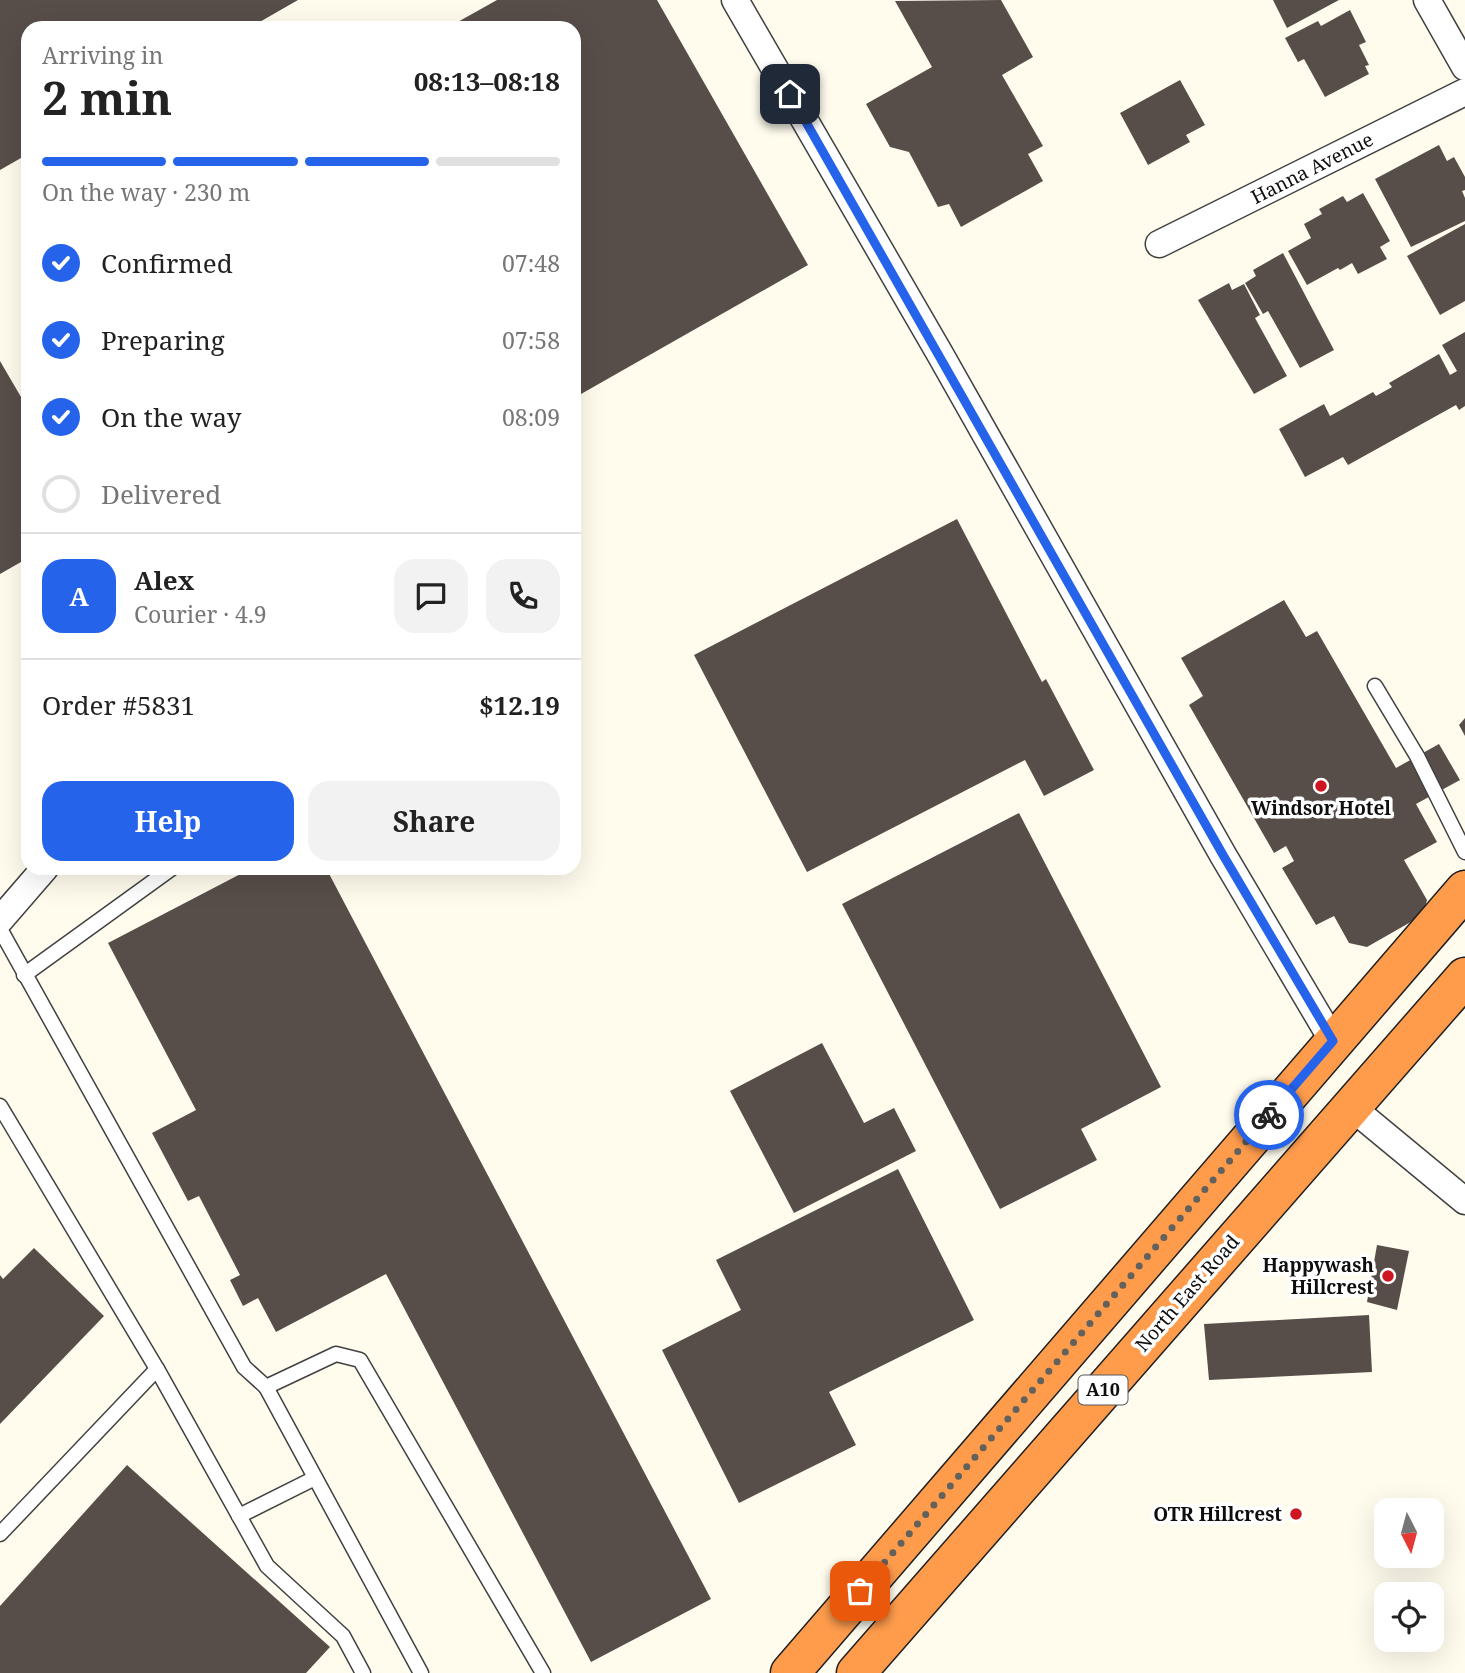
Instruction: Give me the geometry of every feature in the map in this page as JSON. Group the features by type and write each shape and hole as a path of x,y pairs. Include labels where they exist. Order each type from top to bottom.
{"highway":[{"name":"A10","path":"790,1673 1465,890"},
{"name":"North East Road","path":"856,1673 1465,977"},
{"path":"1333,1041 1363,1093"},
{"path":"1308,1070 1363,1093"}],"street":[{"path":"735,0 947,366 1223,855 1333,1041"},
{"path":"1427,0 1465,67"},
{"name":"Hanna Avenue","path":"1159,244 1465,92"},
{"path":"0,920 39,875"},
{"path":"1363,1093 1465,1201"}],"lane":[{"path":"1375,686 1417,756 1465,852"},
{"path":"24,975 162,875"},
{"path":"0,929 244,1367 266,1387 421,1673"},
{"path":"0,1106 157,1369 267,1566 343,1636 363,1673"},
{"path":"266,1387 336,1354 360,1360 543,1673"},
{"path":"0,1534 157,1369"},
{"path":"239,1516 315,1478"}],"building":[{"path":"0,0 298,0 261,21 21,21 21,158 0,170"},
{"path":"497,0 657,0 808,265 581,394 581,21 460,21"},
{"path":"1001,0 1033,57 1002,75 1043,146 1028,154 1043,181 961,227 949,204 938,207 909,152 890,147 866,104 932,67 895,1"},
{"path":"1273,0 1339,0 1287,28"},
{"path":"1350,10 1366,42 1359,45 1369,65 1365,66 1369,74 1325,97 1304,59 1298,62 1285,38 1318,21 1321,26"},
{"path":"1180,80 1205,125 1186,135 1190,142 1148,165 1120,113"},
{"path":"1439,145 1447,161 1454,157 1465,177 1465,190 1462,191 1465,198 1465,221 1411,247 1375,179"},
{"path":"1363,193 1390,241 1380,247 1387,259 1358,274 1352,263 1307,285 1288,251 1311,238 1304,224 1322,214 1319,209 1343,196 1347,202"},
{"path":"1465,224 1465,301 1440,315 1407,256"},
{"path":"1283,253 1334,350 1300,368 1268,311 1263,314 1245,283 1256,276 1253,270"},
{"path":"1229,283 1232,290 1244,284 1260,315 1255,318 1287,376 1254,394 1198,300"},
{"path":"1465,332 1465,406 1459,410 1456,405 1348,465 1343,457 1305,477 1279,429 1324,404 1330,416 1373,392 1376,396 1392,387 1389,383 1439,354 1450,375 1457,371 1442,345"},
{"path":"0,361 21,397 21,562 0,574"},
{"path":"957,519 1042,682 1046,679 1094,770 1044,796 1025,760 807,872 694,655"},
{"name":"Windsor Hotel","path":"1284,600 1306,637 1317,631 1396,768 1439,744 1460,780 1416,804 1437,842 1404,860 1427,900 1423,915 1367,947 1349,943 1334,916 1316,925 1282,868 1294,861 1286,846 1274,853 1189,705 1203,696 1181,658"},
{"path":"1465,718 1465,736 1459,725"},
{"path":"1019,813 1161,1087 1081,1129 1097,1160 1000,1209 842,904"},
{"path":"239,875 330,875 711,1599 591,1662 386,1274 276,1332 258,1298 243,1306 230,1280 240,1275 199,1196 188,1201 152,1133 196,1110 108,943"},
{"path":"822,1043 864,1123 894,1108 916,1151 794,1213 730,1091"},
{"path":"898,1169 974,1320 829,1392 856,1445 739,1503 662,1350 741,1310 716,1260"},
{"name":"Happywash Hillcrest","path":"1377,1245 1409,1251 1397,1310 1367,1302"},
{"path":"34,1248 104,1316 0,1424 0,1275 3,1279"},
{"path":"1369,1315 1372,1372 1209,1380 1204,1324"},
{"path":"127,1465 330,1647 306,1673 0,1673 0,1606"}],"way so far":[{"path":"860,1591 1269,1115"}],"place":[{"name":"Windsor Hotel","path":"1321,786"},
{"name":"Happywash Hillcrest","path":"1388,1276"},
{"name":"OTR Hillcrest","path":"1296,1514"}],"route":[{"path":"790,94 1223,855 1333,1041 1269,1115"}]}
